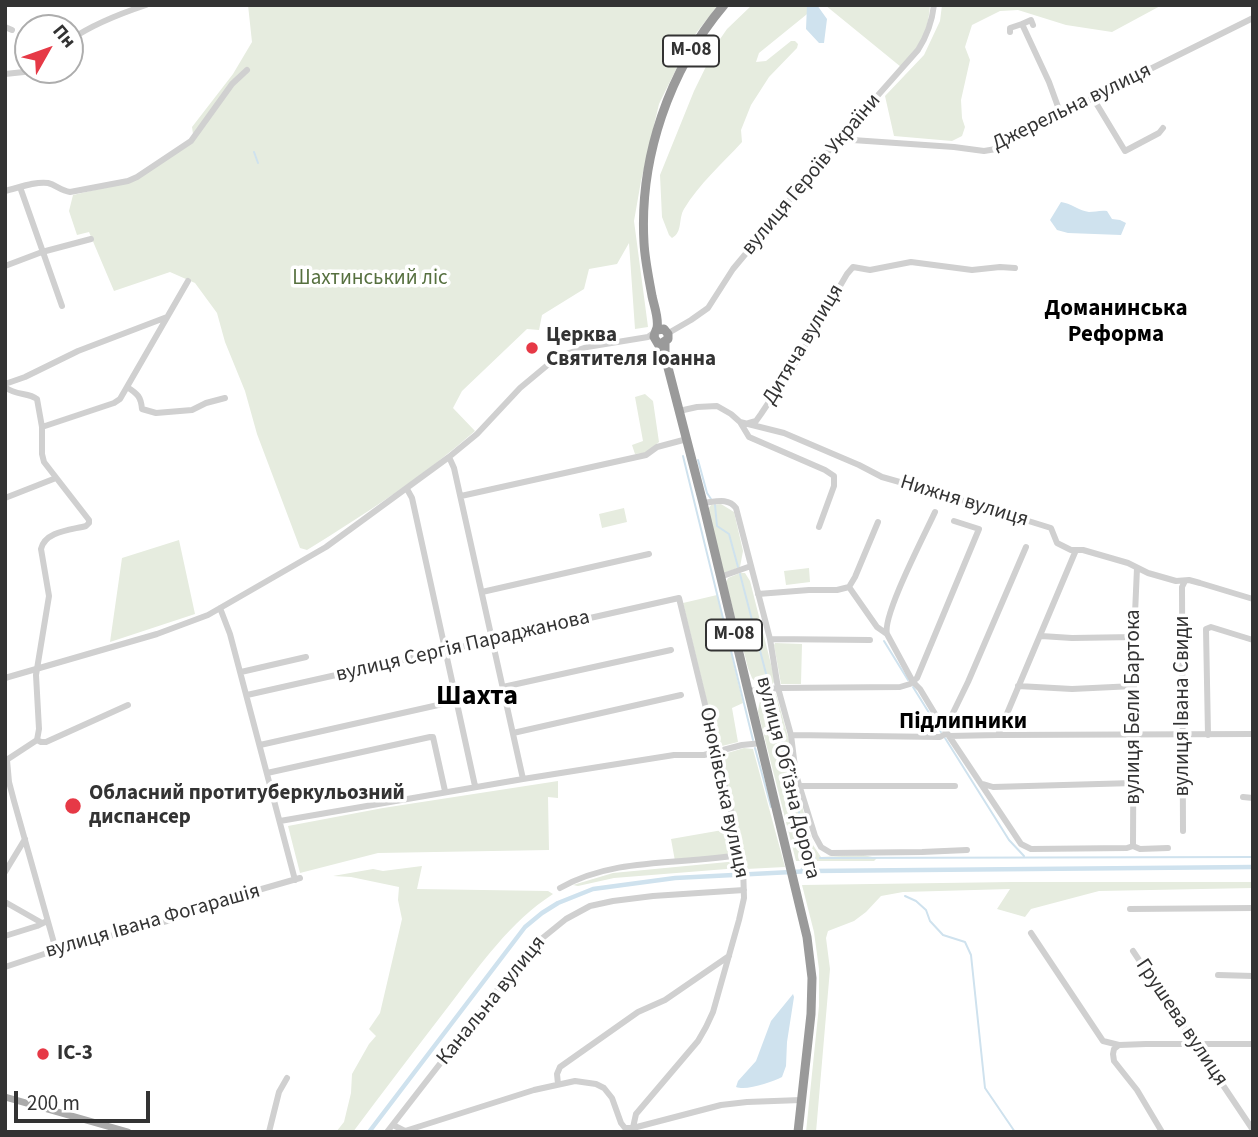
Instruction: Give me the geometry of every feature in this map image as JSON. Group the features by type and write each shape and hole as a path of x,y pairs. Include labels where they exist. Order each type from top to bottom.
{"highway":[{"name":"вулиця Обʼїзна Дорога","path":"724,5 688,56 664,110 649,162 644,246 660,335 762,743 807,937 812,978 811,1014 798,1132"}],"main road":[{"path":"5,1097 128,1132"}],"street":[{"path":"84,31 146,5"},
{"name":"вулиця Героїв України","path":"660,335 691,320 708,308 733,269 808,175 918,50 930,27 934,5"},
{"name":"Джерельна вулиця","path":"838,139 990,151 1253,18"},
{"path":"1010,32 1010,28 1031,20 1033,25"},
{"path":"1022,23 1061,115"},
{"path":"5,191 43,183 70,192 137,177 191,141 232,85 247,70"},
{"path":"1093,98 1125,151 1159,133 1163,128"},
{"path":"20,187 62,306"},
{"path":"5,266 42,252 91,239"},
{"name":"Дитяча вулиця","path":"679,411 714,405 726,410 740,422 756,421 853,267 870,270 911,262 972,270 1015,268"},
{"path":"42,427 120,399 188,281"},
{"path":"56,950 44,922 25,839 7,784 6,760 37,740 39,729 37,668 49,596 42,544 48,536 86,526 89,520 44,462 37,399 34,396 11,392 5,386 78,351 167,317"},
{"path":"5,678 182,626 220,608 326,547 407,489 477,434 527,381 558,358 587,347 660,335"},
{"path":"127,387 139,394 142,409 156,413 192,410 225,398"},
{"path":"740,422 749,437 834,476 834,486 819,527"},
{"name":"Нижня вулиця","path":"749,423 784,433 859,465 882,478 1051,528 1057,544 1071,550 1083,550 1128,563 1148,573 1176,581 1189,580 1218,587 1253,599"},
{"path":"461,496 646,455 657,447 687,439"},
{"path":"450,457 461,496 523,779"},
{"path":"5,498 56,478"},
{"path":"407,489 412,498 475,786"},
{"path":"703,503 727,501 734,505 770,639 778,688 791,735 796,775 815,836 824,850 831,853 967,850"},
{"path":"934,512 894,603 887,634 914,682 1021,844 1031,849 1133,846 1140,849 1168,848"},
{"path":"748,691 778,688 900,687 914,682 979,529 954,521"},
{"path":"758,594 849,587 877,522"},
{"path":"791,735 940,737 946,732 948,722 1026,547"},
{"path":"998,735 1076,550"},
{"path":"482,592 649,554"},
{"path":"720,577 751,566"},
{"name":"вулиця Бели Бартока","path":"1133,846 1137,568"},
{"name":"вулиця Івана Свиди","path":"1183,831 1182,587 1185,581"},
{"path":"849,587 869,617 887,634"},
{"name":"вулиця Сергія Параджанова","path":"247,695 679,598"},
{"name":"Оноківська вулиця","path":"632,1130 636,1114 702,1034 713,1012 742,909 744,887 743,866 734,823 679,598"},
{"path":"220,608 241,672 280,821 475,786 674,755 704,755 762,743"},
{"path":"1208,735 1206,629 1211,627 1253,640"},
{"path":"1041,636 1134,637"},
{"path":"770,639 870,640"},
{"path":"503,687 671,650"},
{"path":"241,672 306,657"},
{"path":"1018,686 1072,689 1134,686"},
{"path":"513,733 681,695"},
{"path":"260,745 456,701"},
{"path":"37,740 46,742 128,705"},
{"path":"946,732 1134,736 1253,734"},
{"path":"267,773 433,737 445,791"},
{"path":"980,783 987,787 1134,783"},
{"path":"799,786 955,786"},
{"path":"1243,797 1253,798"},
{"name":"вулиця Івана Фогарашія","path":"5,967 56,950 167,921 220,901 298,879 280,821"},
{"path":"5,872 25,839"},
{"path":"560,888 573,881 613,869 739,855"},
{"name":"Канальна вулиця","path":"387,1132 528,949 566,919 590,906 613,901 744,887"},
{"path":"5,902 44,922"},
{"path":"1130,909 1253,908"},
{"path":"5,936 44,922"},
{"path":"1031,933 1103,1041 1119,1045 1253,1044"},
{"name":"Грушева вулиця","path":"1133,951 1253,1130"},
{"path":"558,1084 557,1073 560,1067 638,1012 665,1000 729,956"},
{"path":"715,967 724,976"},
{"path":"1218,975 1253,976"},
{"path":"1119,1045 1112,1054 1114,1061 1137,1090 1162,1132"},
{"path":"269,1132 279,1092 287,1077"},
{"path":"393,1125 405,1131 575,1081 600,1085 611,1098 625,1128 632,1130 721,1105 802,1101"},
{"path":"91,1132 93,1122"}],"green space":[{"name":"Шахтинський ліс","path":"248,5 718,5 690,41 659,104 641,181 634,221 648,327 635,329 629,243 617,264 589,269 584,289 542,315 539,330 527,329 462,391 453,408 475,431 415,479 307,550 300,548 257,434 245,391 225,342 217,313 195,283 170,272 114,291 89,232 77,235 69,211 73,195 134,181 194,141 192,127 233,74 252,42"},
{"path":"752,5 817,6 759,53 756,62 766,61 791,41 798,44 769,77 751,105 741,130 742,142 690,200 682,213 678,232 672,238 662,217 660,175 694,91 718,42 727,29"},
{"path":"825,5 930,5 922,39 901,67"},
{"path":"942,5 1162,5 1112,32 1066,25 1018,10 1000,11 972,25 965,47 970,60 961,100 965,127 962,136 952,141 894,136 885,96 924,55 940,21"},
{"path":"645,394 653,401 659,442 646,453 635,454 632,445 643,441 635,397"},
{"path":"721,504 734,512 743,551 740,567 724,573 708,509 711,505"},
{"path":"624,508 627,522 602,528 599,514"},
{"path":"179,540 195,614 110,642 122,558"},
{"path":"809,568 810,582 786,585 784,571"},
{"path":"745,573 750,581 775,680 766,686 758,685 748,668 726,582 728,578"},
{"path":"717,595 743,703 732,708 738,742 718,747 683,603"},
{"path":"775,643 802,644 801,684 781,684"},
{"path":"772,690 776,694 789,740 794,778 813,845 821,857 863,855 877,858 874,861 796,861 758,712 763,696"},
{"path":"744,748 753,749 785,867 746,869 721,755"},
{"path":"558,781 558,798 548,797 549,850 378,853 300,873 288,826 383,808"},
{"path":"734,828 739,855 675,861 671,839"},
{"path":"738,861 739,868 614,878 573,885 613,873"},
{"path":"422,866 417,889 548,891 553,894 523,917 497,944 353,1132 336,1132 344,1122 351,1093 352,1074 376,1036 369,1029 380,1013 402,919 398,900 399,887 333,876 373,869 383,871"},
{"path":"1253,882 1253,888 1099,891 1031,909 1025,917 997,909 1010,889 903,892 881,896 854,921 828,931 826,938 830,969 816,1132 806,1132 819,1006 819,969 814,932 802,885"}],"water":[{"path":"807,5 817,5 827,19 824,43 819,43 806,29"},
{"path":"1061,202 1089,212 1107,211 1112,219 1126,223 1121,235 1068,233 1057,230 1050,220"},
{"path":"793,994 786,1066 782,1077 753,1087 736,1087 756,1061 771,1021"}],"waterway":[{"path":"254,152 258,163"},
{"path":"683,456 753,740"},
{"path":"698,460 711,499"},
{"path":"715,505 717,526 729,534 738,567"},
{"path":"740,574 769,685"},
{"path":"884,641 908,680"},
{"path":"913,687 941,732"},
{"path":"771,693 804,837 801,872"},
{"path":"945,738 1009,840 1024,856"},
{"path":"755,748 771,807"},
{"path":"820,858 1253,857"},
{"path":"806,858 815,858"},
{"path":"369,1132 525,927 558,903 593,889 675,878 811,871 1253,867"},
{"path":"905,896 926,910 930,921 943,935 965,942 971,955 985,1088 1015,1132"}],"place":[{"name":"Церква Святителя Іоанна","path":"532,348"},
{"name":"Обласний протитуберкульозний диспансер","path":"73,806"},
{"name":"ІС-3","path":"43,1054"}],"district":[{"name":"Доманинська Реформа","path":"1116,323"},
{"name":"Шахта","path":"477,698"},
{"name":"Підлипники","path":"963,723"}]}
